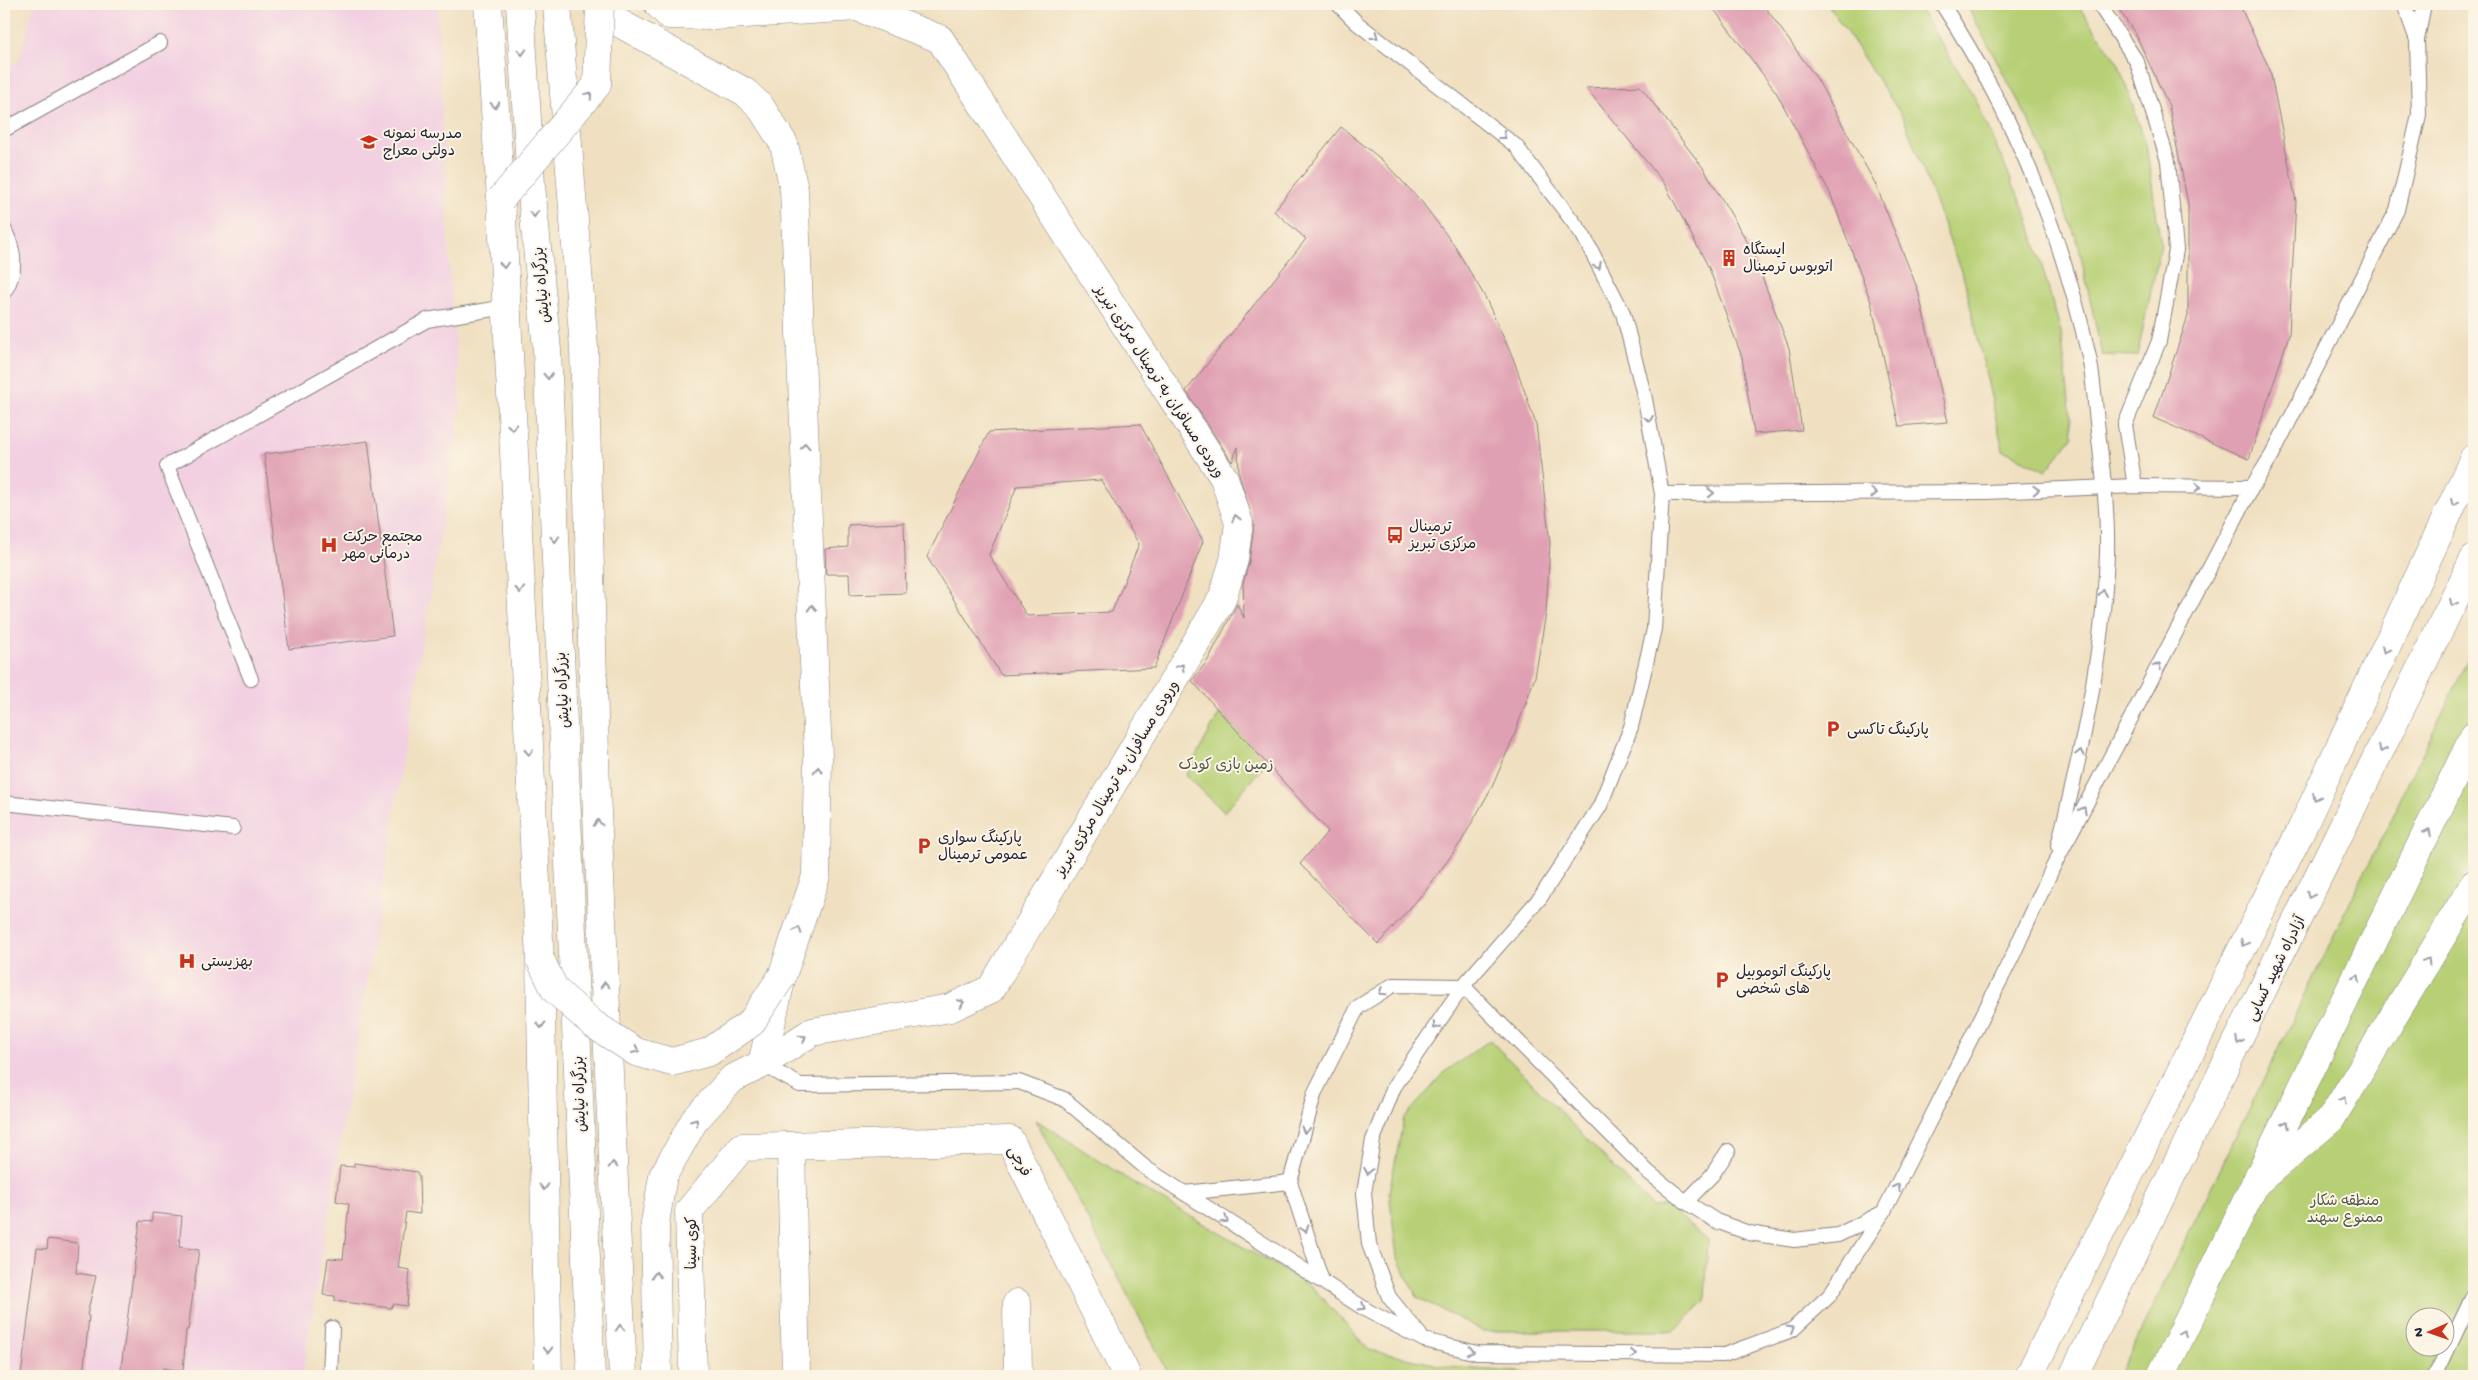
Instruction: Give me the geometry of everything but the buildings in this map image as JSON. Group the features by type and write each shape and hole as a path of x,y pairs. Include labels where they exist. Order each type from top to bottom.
{"main road":[{"path":"488,4 501,199 540,959 548,1376"},
{"name":"بزرگراه نیایش","path":"520,4 531,185 546,350 591,1376"},
{"name":"بزرگراه نیایش","path":"556,4 584,348 597,801 623,1376"},
{"name":"ورودی مسافران به ترمینال مرکزی تبریز","path":"658,4 669,15 714,16 857,7 940,40 1224,478 1238,522 1234,560 1222,599 991,989 950,1008 812,1032 762,1064 732,1079 694,1121 663,1176 656,1223 658,1376"},
{"path":"501,199 598,85 599,8 745,92 760,106 784,144 794,190 818,756 816,876 782,976 762,1064"},
{"path":"2030,1376 2302,828 2474,458"},
{"name":"آزادراه شهید کسایی","path":"2073,1376 2474,559"},
{"path":"2161,1376 2474,736"},
{"path":"2258,1181 2331,1119 2474,884"},
{"path":"540,959 555,990 593,1024 636,1052 672,1062 709,1052 751,1023 782,976"},
{"name":"فرجی","path":"791,1147 1010,1140 1127,1376"},
{"name":"کوی سینا","path":"693,1376 689,1212 742,1146 791,1147"},
{"path":"791,1147 796,1376"},
{"path":"1017,1303 1018,1376"}],"lane":[{"path":"1338,4 1358,23 1516,146 1583,235 1623,314 1645,399 1662,494 1654,629 1631,727 1603,797 1540,898 1463,986 1394,1087 1373,1140 1364,1193 1369,1244 1389,1297 1424,1340"},
{"path":"1942,4 1973,51 2019,143 2059,244 2089,358 2105,487 2107,554 2095,678 2078,768 2052,869"},
{"path":"2099,4 2137,62 2168,161 2176,250 2159,341 2125,425 2135,486"},
{"path":"2404,4 2417,40"},
{"path":"762,1064 800,1084 1019,1082 1064,1099 1147,1169 1184,1194 1368,1311 1424,1340 1477,1353 1724,1355 1792,1330 1829,1296 1884,1211 2012,957 2052,869 2252,488 2272,456 2397,210 2419,115 2417,40 2424,4"},
{"path":"4,130 160,44"},
{"path":"4,229 12,243 14,268 12,281 4,292"},
{"path":"251,679 167,466 427,320 506,307"},
{"path":"1662,494 1986,492 2135,486 2252,488"},
{"path":"4,803 233,828"},
{"path":"1322,1281 1290,1182 1315,1092 1358,1007 1393,984 1463,986 1648,1172 1686,1202 1716,1221 1749,1233 1794,1240 1838,1235 1884,1211"},
{"path":"1686,1202 1712,1175 1728,1150"},
{"path":"1184,1194 1290,1182"},
{"path":"2435,1376 2474,1294"},
{"path":"330,1376 332,1328"}],"shaded area":[{"name":"بهزیستی","path":"34,4 437,4 450,281 461,406 302,1376 4,1376 4,70 19,61"}],"green space":[{"path":"1828,4 1917,4 1975,98 2029,221 2061,332 2073,436 2046,471 2003,450 1965,282 1904,119"},
{"path":"1966,4 2077,4 2118,63 2146,144 2161,245 2137,356 2102,355 2078,243 2037,136"},
{"name":"منطقه شکار ممنوع سهند","path":"2474,648 2474,1376 2119,1376"},
{"name":"زمین بازی کودک","path":"1219,714 1271,757 1224,812 1186,775"},
{"path":"1490,1040 1653,1207 1666,1205 1708,1240 1705,1301 1674,1331 1482,1331 1417,1297 1397,1257 1389,1192 1404,1118 1446,1071"},
{"path":"1036,1120 1140,1187 1312,1287 1369,1350 1448,1367 1546,1374 1546,1376 1170,1376"}],"place":[{"name":"مدرسه نمونه دولتی معراج","path":"369,142"},
{"name":"ایستگاه اتوبوس ترمینال","path":"1729,258"},
{"name":"ترمینال مرکزی تبریز","path":"1395,535"},
{"name":"مجتمع حرکت درمانی مهر","path":"329,545"},
{"name":"پارکینگ تاکسی","path":"1833,729"},
{"name":"پارکینگ سواری عمومی ترمینال","path":"924,846"},
{"name":"بهزیستی","path":"187,961"},
{"name":"پارکینگ اتوموبیل های شخصی","path":"1722,980"}]}
